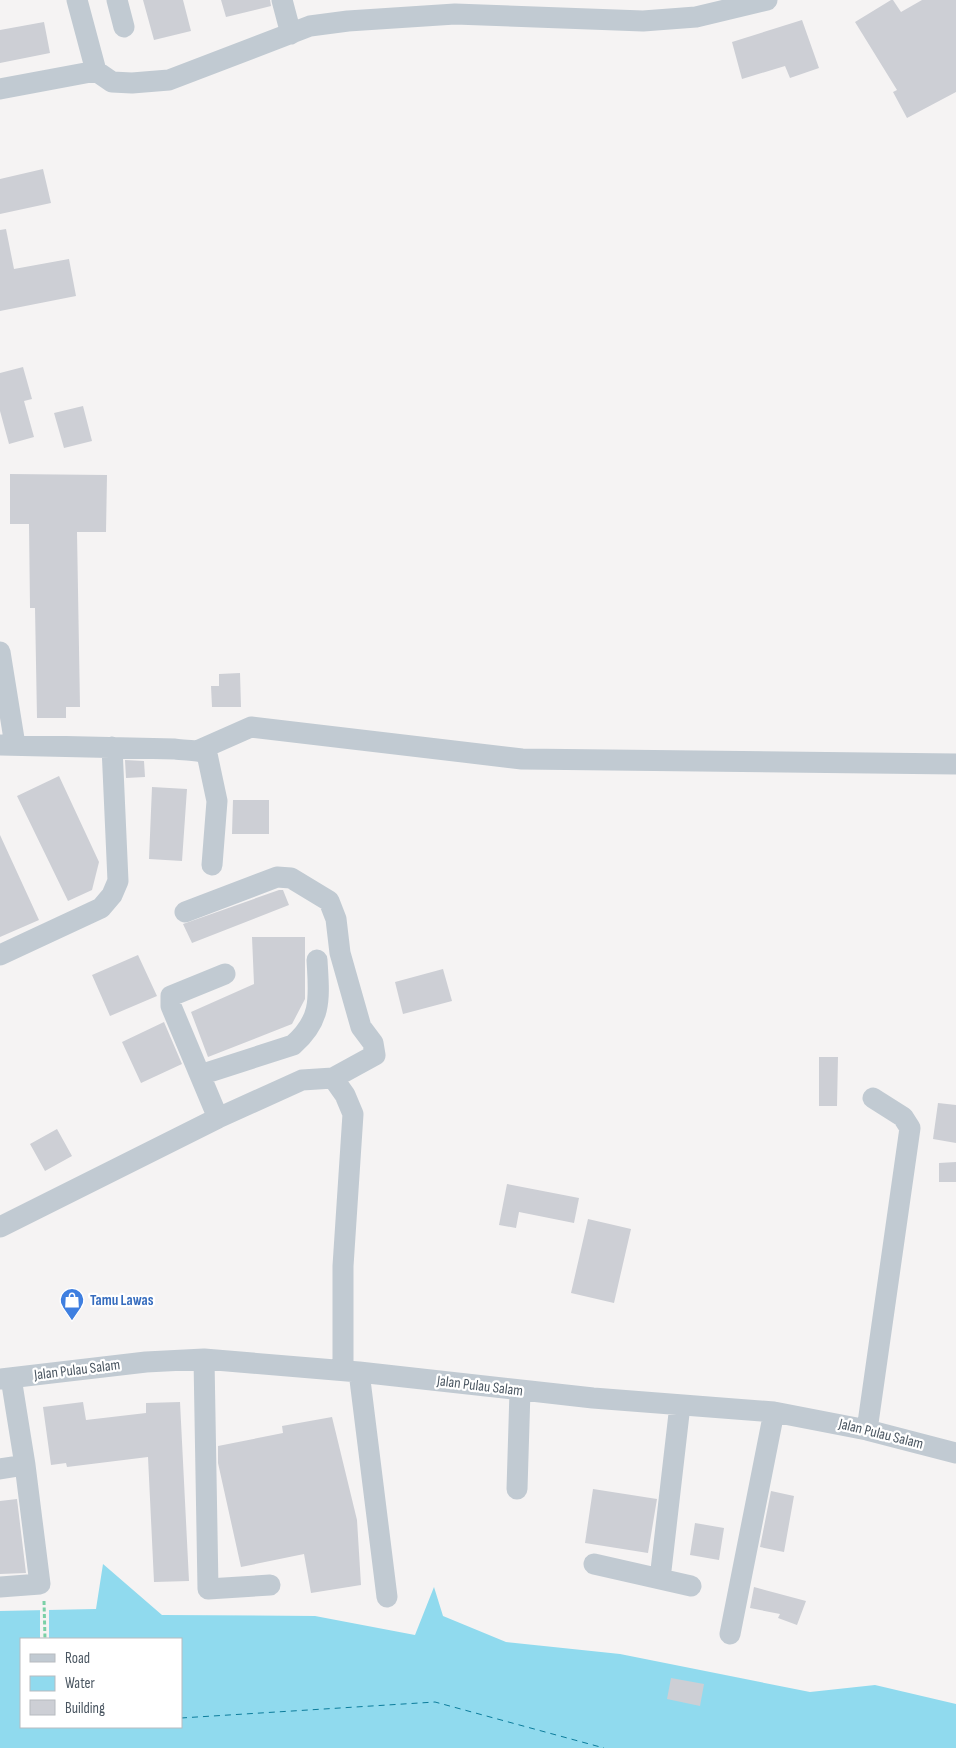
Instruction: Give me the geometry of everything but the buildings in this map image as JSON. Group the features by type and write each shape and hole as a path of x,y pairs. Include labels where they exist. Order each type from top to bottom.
{"street":[{"path":"117,0 124,27"},
{"path":"282,0 291,34"},
{"path":"82,1 96,71 112,82 169,80 310,26 348,20 454,7 643,21 696,17 740,4 767,0"},
{"path":"0,89 96,71"},
{"path":"0,652 7,745 199,750 207,754 218,801 212,865"},
{"path":"199,750 251,727 522,759 956,764"},
{"path":"0,955 101,908 112,895 118,880 112,747"},
{"path":"0,1227 218,1118 302,1080 332,1078 375,1054 373,1043 361,1027 340,953 336,918 329,901 291,878 277,877 185,912"},
{"path":"200,1075 293,1045 304,1036 310,1028 320,1002 317,960"},
{"path":"218,1118 170,1006 171,996 225,974"},
{"path":"332,1078 345,1095 353,1114 343,1266 351,1371 387,1597"},
{"path":"867,1430 910,1128 903,1117 873,1098"},
{"path":"204,1359 208,1589 270,1585"},
{"name":"Jalan Pulau Salam","path":"6,1378 146,1362 204,1359 351,1371 520,1391 774,1412 867,1430 956,1453"},
{"path":"0,1587 40,1584 25,1465 9,1424 6,1378"},
{"path":"517,1490 520,1391"},
{"path":"660,1579 680,1405"},
{"path":"730,1634 774,1412"},
{"path":"0,1468 25,1465"},
{"path":"594,1564 691,1586"}],"path":[{"path":"40,1584 44,1589 45,1638"}],"water":[{"path":"103,1564 162,1615 315,1616 415,1635 434,1587 443,1616 506,1642 620,1654 810,1692 875,1685 956,1704 956,1748 0,1748 0,1611 96,1609"}],"pier":[{"path":"40,1607 49,1607 49,1638 40,1638"}],"ferry route":[{"path":"182,1718 435,1702 604,1748"}],"place":[{"name":"Tamu Lawas","path":"72,1321"}]}
